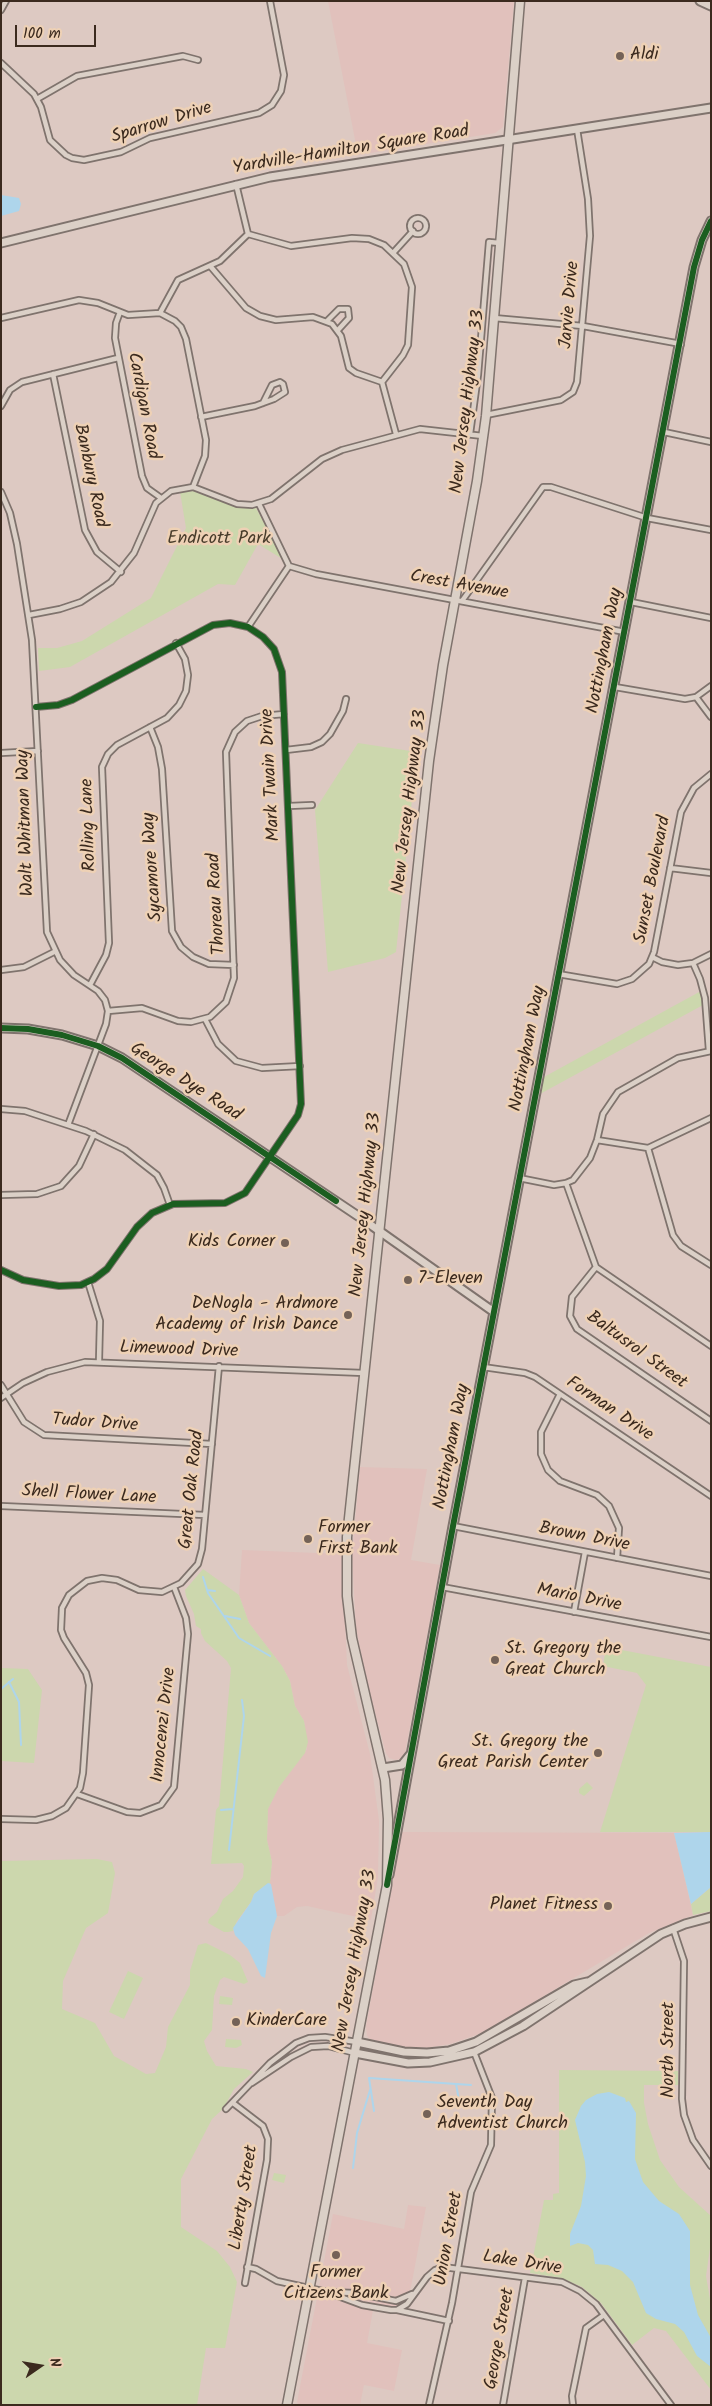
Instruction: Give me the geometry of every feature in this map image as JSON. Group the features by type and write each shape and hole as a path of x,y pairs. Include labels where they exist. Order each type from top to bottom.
{"main road":[{"name":"New Jersey Highway 33","path":"287,2405 356,2053 369,1969 387,1885 388,1819 383,1768 357,1664 347,1596 347,1537 429,762 459,600 486,416 520,1"}],"street":[{"path":"1,10 6,1"},
{"name":"Sparrow Drive","path":"1,63 34,94 54,145 72,158 84,160 121,152 164,134 259,113 272,105 283,82 283,67 270,1"},
{"path":"700,1 711,6"},
{"path":"36,99 77,76 183,56 198,60"},
{"name":"Yardville-Hamilton Square Road","path":"1,243 236,184 299,172 711,108"},
{"name":"Jarvie Drive","path":"486,416 561,400 569,396 577,382 590,251 590,213 577,129"},
{"path":"236,184 248,234"},
{"name":"Nottingham Way","path":"387,1885 483,1366 697,254 711,221"},
{"path":"393,253 413,231"},
{"path":"248,234 291,246 363,238 377,241 393,253 407,271 412,297 406,350 382,382"},
{"path":"160,313 178,280 211,266 228,255 248,234"},
{"path":"470,434 478,374 489,242 500,243"},
{"path":"211,266 246,308 260,316 276,320 313,317 327,320 338,330 350,368 356,373 382,382"},
{"path":"1,318 79,300 98,303 136,316 160,313 175,321 184,333 206,440 205,456 193,487"},
{"path":"327,320 339,308 348,309 349,318 338,330"},
{"name":"Cardigan Road","path":"120,312 115,331 118,358 142,476 147,488 161,498"},
{"path":"494,318 583,326 680,344"},
{"path":"1,406 6,396 16,386 54,374 118,358"},
{"name":"Banbury Road","path":"54,374 85,530 97,552 121,572"},
{"path":"201,417 263,403 285,392 283,384 280,382 272,385 263,403"},
{"path":"382,382 396,434"},
{"path":"29,615 60,609 82,602 101,590 121,572 134,553 152,510 161,498 178,488 193,487 236,504 259,504 271,499 312,465 331,454 396,434 429,429 483,436"},
{"path":"664,432 711,442"},
{"path":"459,600 543,487 551,487 647,518 711,530"},
{"name":"Walt Whitman Way","path":"2,494 10,512 29,615 36,706 45,921 54,952 67,969 102,996 108,1011"},
{"path":"36,706 58,705 72,700 213,625 230,623 248,627 289,566 259,504"},
{"name":"Crest Avenue","path":"289,566 316,574 625,632"},
{"path":"631,602 711,618"},
{"name":"Mark Twain Drive","path":"170,1205 232,1201 251,1187 300,1110 300,1066 282,672 278,657 263,637 248,627"},
{"name":"Rolling Lane","path":"90,985 106,955 109,943 102,767 108,754 118,745 174,712 186,691 187,667 176,643"},
{"path":"615,687 685,699 696,697 711,686"},
{"path":"696,697 711,717"},
{"path":"286,750 311,748 322,742 330,734 343,711 346,699"},
{"name":"Thoreau Road","path":"205,1019 216,1013 226,1002 233,987 234,965 226,752 235,732 247,721 262,716 284,714"},
{"name":"Sycamore Way","path":"150,727 158,746 162,768 172,931 181,947 193,957 209,964 234,965"},
{"path":"1,753 38,750"},
{"name":"Sunset Boulevard","path":"558,974 617,984 638,975 652,957 684,804 694,788 711,774"},
{"path":"289,806 312,805"},
{"path":"670,868 711,873"},
{"path":"1,970 24,967 54,952"},
{"path":"652,957 670,964 693,963 711,954"},
{"path":"519,1178 554,1185 573,1180 585,1167 597,1140 603,1114 618,1092 678,1058 710,1051 705,998 693,963"},
{"path":"68,1125 98,1046 108,1011 137,1007 182,1022 205,1019 218,1044 236,1060 262,1068 300,1066"},
{"name":"George Dye Road","path":"1,1028 45,1032 98,1046 137,1066 494,1312"},
{"path":"1,1109 25,1112 68,1125 94,1134 125,1150 151,1169 161,1181 170,1205 145,1218 107,1269 88,1282 72,1286 59,1286 23,1280 1,1270"},
{"path":"597,1140 648,1148 711,1118"},
{"path":"1,1195 37,1194 61,1186 79,1166 94,1134"},
{"path":"648,1148 673,1235 681,1246 711,1265"},
{"path":"566,1183 596,1267 711,1346"},
{"name":"Baltusrol Street","path":"596,1267 572,1297 570,1316 578,1329 711,1422"},
{"path":"88,1282 100,1321 98,1361"},
{"name":"Limewood Drive","path":"1,1398 23,1383 47,1372 72,1364 98,1361 364,1373"},
{"name":"Great Oak Road","path":"174,1588 188,1578 198,1564 202,1549 218,1366"},
{"name":"Forman Drive","path":"483,1366 525,1373 560,1394 711,1496"},
{"name":"Tudor Drive","path":"1,1385 24,1422 44,1435 212,1444"},
{"path":"560,1394 540,1432 541,1454 548,1470 560,1481 590,1491 610,1506 620,1528 617,1558"},
{"name":"Shell Flower Lane","path":"1,1506 205,1515"},
{"name":"Brown Drive","path":"453,1526 711,1576"},
{"path":"574,1612 585,1552"},
{"path":"1,1819 36,1820 52,1816 66,1808 77,1794 83,1773 89,1685 86,1673 61,1630 61,1615 65,1601 74,1589 95,1579 117,1580 147,1592 162,1592 174,1588"},
{"name":"Mario Drive","path":"442,1587 711,1638"},
{"name":"Innocenzi Drive","path":"77,1794 127,1812 140,1813 161,1805 174,1787 188,1634 186,1618 174,1588"},
{"path":"383,1768 402,1765 410,1755"},
{"path":"249,2086 291,2057 311,2047 328,2046 408,2063 430,2062 474,2052 523,2026 587,1982 673,1928 711,1917"},
{"name":"North Street","path":"673,1928 684,1961 682,2098 684,2115 693,2140 711,2166"},
{"path":"226,2110 270,2063 286,2049 303,2040 325,2037 404,2052 427,2054 476,2042 574,1985 587,1982"},
{"path":"474,2052 476,2042"},
{"path":"465,2046 474,2052"},
{"name":"Union Street","path":"429,2405 436,2365 449,2321 471,2192 491,2145 492,2098 474,2052"},
{"name":"Liberty Street","path":"233,2102 263,2126 268,2139 268,2156 244,2283"},
{"path":"248,2267 256,2269 277,2281 328,2292 355,2294 396,2301 412,2294"},
{"name":"Lake Drive","path":"396,2310 410,2300 412,2294 435,2270 448,2267 526,2278 555,2280 574,2288 591,2300 671,2405"},
{"name":"George Street","path":"503,2405 526,2278"},
{"path":"328,2292 362,2305 449,2321"},
{"path":"573,2405 572,2396 586,2328 604,2315"}],"shaded area":[{"path":"328,1 514,1 503,127 495,133 358,155"},
{"path":"360,1467 427,1469 411,1560 440,1565 405,1753 400,1759 396,1760 389,1758 386,1753 367,1683 356,1628 352,1555"},
{"path":"242,1550 342,1554 347,1665 370,1754 379,1821 378,1877 371,1920 307,1906 297,1907 284,1916 277,1916 270,1883 272,1862 267,1840 268,1809 279,1787 307,1749 304,1721 295,1706 290,1681 282,1666 249,1623 239,1595"},
{"path":"402,1832 674,1833 693,1915 649,1933 482,2033 450,2044 426,2048 406,2047 371,2041 367,2036 366,2026"},
{"path":"408,2205 426,2207 411,2287 401,2315 373,2310 367,2343 402,2350 394,2391 364,2385 360,2405 299,2405 297,2402 333,2214 404,2229"}],"green space":[{"name":"Endicott Park","path":"194,491 238,508 256,508 284,560 258,544 235,585 218,584 70,667 39,671 38,648 57,648 82,641 151,598 186,528 180,492"},
{"path":"358,743 417,752 396,952 385,958 328,972 315,810"},
{"path":"701,991 703,1005 540,1094 544,1077"},
{"path":"203,1569 239,1595 249,1623 282,1666 290,1681 295,1706 304,1721 308,1742 305,1753 279,1787 268,1809 267,1840 272,1862 270,1883 254,1894 233,1931 228,1932 224,1932 208,1923 209,1919 217,1912 223,1899 233,1891 243,1877 244,1866 242,1863 211,1864 216,1810 219,1806 231,1668 227,1661 205,1641 201,1629 196,1626 194,1614 186,1596 185,1590"},
{"path":"606,1647 711,1667 711,1832 600,1832 646,1685 637,1673 603,1666"},
{"path":"1,1668 28,1669 42,1690 34,1763 1,1761"},
{"path":"587,1782 593,1788 584,1796 579,1793 579,1789"},
{"path":"97,1859 112,1862 115,1873 108,1913 86,1928 63,1981 62,2009 95,2023 114,2056 146,2074 155,2073 166,2047 168,2027 190,1985 190,1971 198,1945 206,1943 230,1955 240,1963 248,1982 244,1984 224,1977 220,1980 214,1996 212,2030 204,2041 207,2051 216,2066 246,2069 253,2072 234,2089 223,2109 212,2119 181,2179 181,2227 217,2251 230,2267 237,2282 225,2348 206,2348 197,2405 1,2405 1,1861"},
{"path":"711,1887 711,1911 693,1915 691,1904"},
{"path":"128,1971 143,1978 124,2019 109,2012"},
{"path":"220,1996 233,1998 232,2005 219,2004"},
{"path":"226,2039 241,2040 242,2045 236,2048 225,2047"},
{"path":"559,2070 678,2071 678,2085 644,2085 644,2103 648,2124 660,2160 679,2187 711,2216 711,2241 706,2276 711,2305 711,2390 666,2331 654,2328 632,2345 601,2303 582,2287 561,2278 530,2273 544,2200 553,2200 553,2194 559,2193"},
{"path":"274,2173 286,2175 284,2183 272,2180"}],"water":[{"path":"1,195 19,198 21,204 19,211 1,216"},
{"path":"711,1832 711,1887 691,1904 674,1833"},
{"path":"268,1883 271,1884 277,1916 271,1933 265,1978 261,1976 248,1949 235,1935 233,1928 251,1902 254,1894"},
{"path":"609,2092 625,2098 626,2102 629,2101 636,2113 635,2159 643,2182 659,2201 679,2214 690,2231 690,2285 698,2315 711,2338 711,2367 697,2356 684,2332 675,2324 656,2319 646,2313 633,2282 622,2271 608,2265 595,2264 593,2250 588,2245 578,2243 570,2246 570,2234 581,2206 586,2176 585,2162 575,2120 586,2100 597,2094"}],"waterway":[{"path":"203,1577 208,1593 239,1638 270,1656"},
{"path":"207,1590 215,1591"},
{"path":"225,1616 240,1619"},
{"path":"1,1689 13,1679"},
{"path":"9,1682 19,1702 21,1745"},
{"path":"229,1850 244,1716 242,1700"},
{"path":"221,1810 233,1809"},
{"path":"374,2111 369,2078 471,2085"},
{"path":"456,2084 459,2100"},
{"path":"353,2168 357,2133 370,2090"}],"cycle path":[{"path":"387,1885 453,1526 694,267 702,240 711,221"},
{"path":"1,1270 23,1280 59,1286 81,1285 94,1279 107,1269 137,1227 152,1213 173,1204 225,1203 245,1193 298,1115 301,1104 282,672 274,649 263,637 248,627 230,623 213,625 72,700 58,705 36,707"},
{"path":"1,1028 28,1029 62,1035 98,1046 122,1058 336,1201"}],"place":[{"name":"Aldi","path":"620,56"},
{"name":"Kids Corner","path":"285,1243"},
{"name":"7-Eleven","path":"408,1280"},
{"name":"DeNogla - Ardmore Academy of Irish Dance","path":"348,1315"},
{"name":"Former First Bank","path":"308,1539"},
{"name":"St. Gregory the Great Church","path":"495,1660"},
{"name":"St. Gregory the Great Parish Center","path":"598,1753"},
{"name":"Planet Fitness","path":"608,1906"},
{"name":"KinderCare","path":"236,2022"},
{"name":"Seventh Day Adventist Church","path":"427,2114"},
{"name":"Former Citizens Bank","path":"336,2255"}]}
